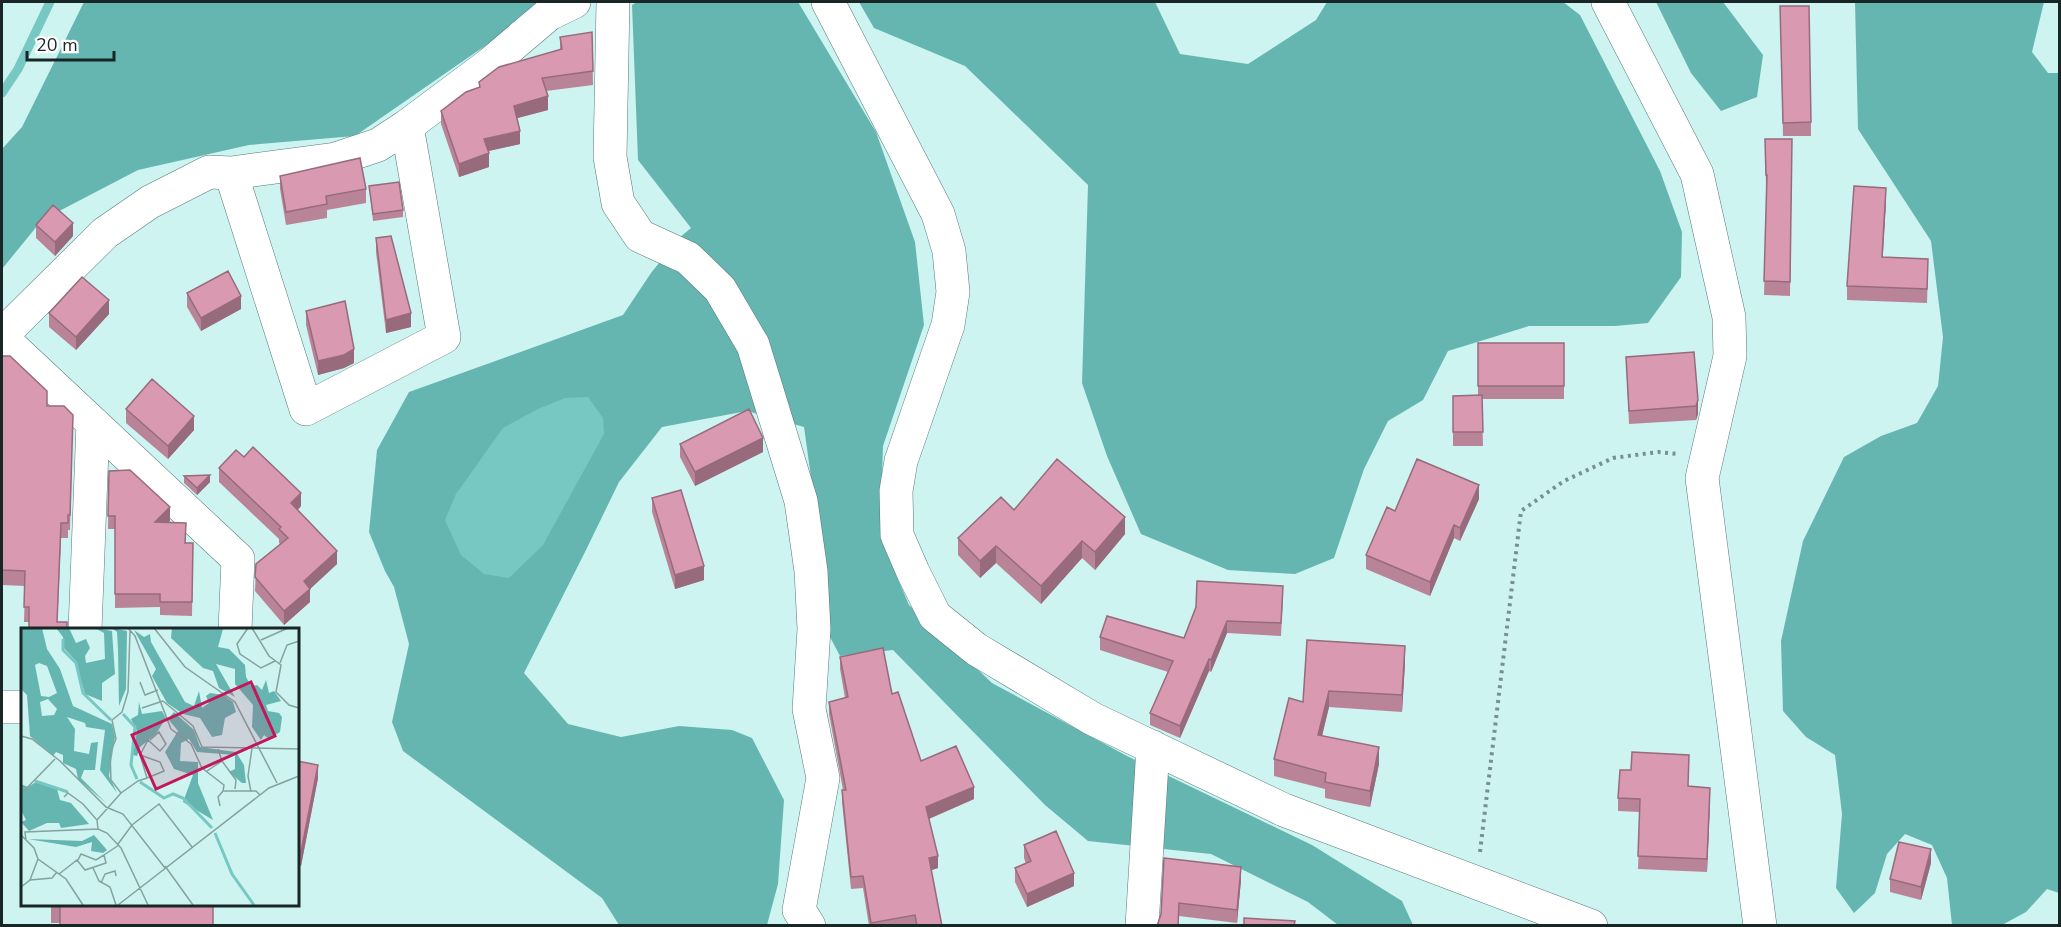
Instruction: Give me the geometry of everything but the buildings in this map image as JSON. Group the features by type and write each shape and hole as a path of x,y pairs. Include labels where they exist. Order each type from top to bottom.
{"street":[{"path":"235,628 238,559 2,336 105,233 150,202 209,172 231,173 336,159 378,145 490,64 549,14 574,2"},
{"path":"613,2 610,157 618,203 640,236 688,258 720,289 753,345 801,501 812,583 814,628 809,709 823,778 799,910 809,926"},
{"path":"828,2 938,214 949,252 953,292 948,325 901,461 897,490 897,536 935,616 976,649 1093,718 1284,810 1592,926"},
{"path":"1608,2 1697,174 1729,317 1730,356 1702,478 1760,926"},
{"path":"231,173 306,410 444,337 407,126"},
{"path":"85,628 93,423"},
{"path":"2,707 21,707"},
{"path":"1142,926 1153,747"}],"path":[{"path":"1476,882 1521,511 1564,481 1612,458 1658,452 1706,457"}],"shaded area":[{"path":"84,2 548,2 355,136 249,145 138,170 42,220 2,269 2,149 22,127"},
{"path":"637,2 798,2 876,132 915,242 924,325 883,446 880,537 909,605 992,683 1127,756 1312,845 1402,901 1413,925 1338,925 1308,902 1211,854 1088,841 1045,805 893,650 840,656 830,637 826,584 804,427 747,411 662,427 619,482 524,673 568,724 621,737 679,726 732,730 752,738 784,800 778,884 767,925 619,925 602,898 403,751 392,722 409,644 394,587 369,532 377,450 409,392 623,315 651,273 679,238 691,228 638,160 632,5"},
{"path":"859,2 1155,2 1180,54 1248,64 1316,20 1327,2 1563,2 1580,15 1660,171 1682,232 1681,277 1648,323 1615,326 1529,326 1448,351 1423,400 1388,421 1364,469 1334,558 1295,574 1228,570 1141,534 1107,456 1082,383 1088,185 965,66 874,28"},
{"path":"1656,2 1723,2 1763,55 1757,97 1721,111 1691,73"},
{"path":"1855,2 2044,2 2032,52 2048,73 2059,73 2059,893 2047,889 2026,912 2002,925 1952,925 1947,878 1932,845 1905,834 1887,854 1875,893 1854,913 1836,888 1842,814 1835,755 1806,737 1783,711 1781,641 1803,541 1844,457 1881,436 1917,423 1938,386 1943,337 1931,241 1858,129"},
{"path":"588,397 603,418 604,434 543,545 509,578 484,574 461,555 445,520 456,494 503,428 538,409 565,398"}],"waterway":[{"path":"2,93 18,69 50,2"}]}
